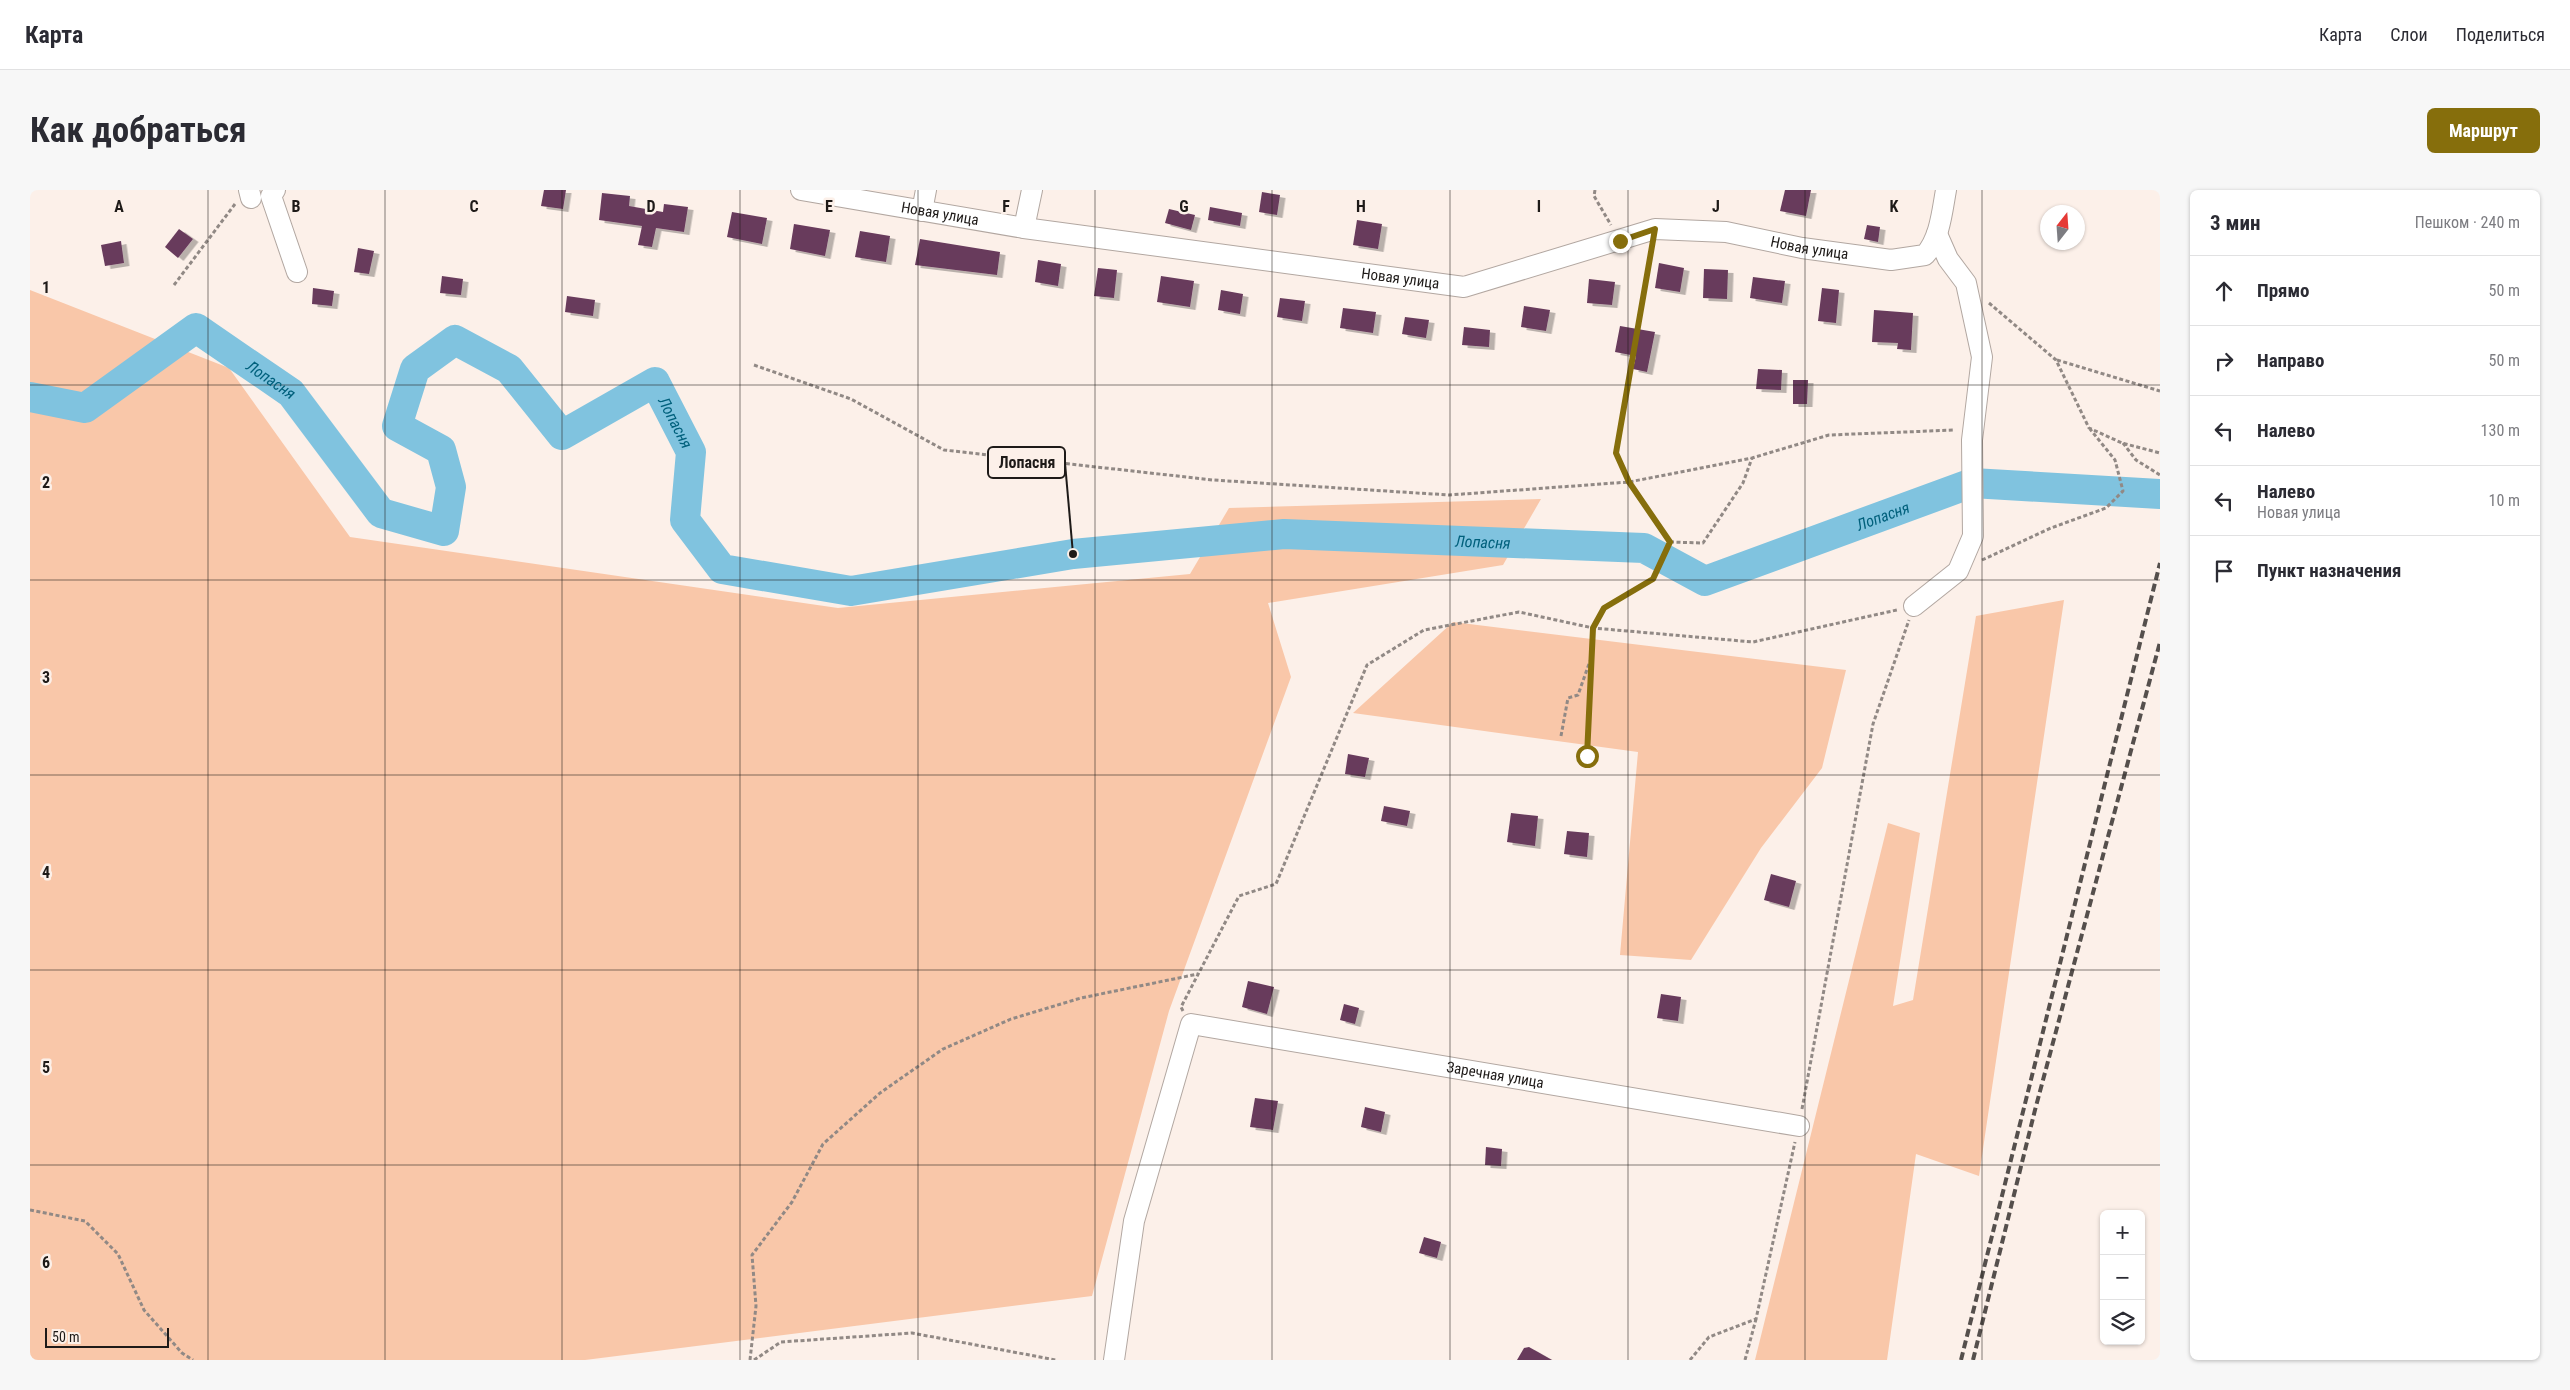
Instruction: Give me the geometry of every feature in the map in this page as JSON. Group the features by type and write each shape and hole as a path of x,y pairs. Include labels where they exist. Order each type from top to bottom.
{"street":[{"path":"275,190 271,196 297,272"},
{"name":"Новая улица","path":"801,190 1024,228 1464,287 1655,229 1726,232 1802,248 1891,260 1925,255 1933,246 1946,190"},
{"path":"922,211 926,190"},
{"path":"1024,228 1032,190"},
{"path":"1914,606 1958,571 1973,536 1973,435 1982,357 1966,283 1948,259 1936,234"},
{"path":"1114,1360 1134,1221 1192,1024"},
{"name":"Заречная улица","path":"1192,1024 1799,1126"}],"path":[{"path":"1596,190 1594,196 1620,241"},
{"path":"174,284 247,195"},
{"path":"1655,229 1616,453 1629,482 1670,542"},
{"path":"1958,571 2052,528 2106,508 2123,491 2115,460 2089,428 2056,360 1988,302"},
{"path":"2056,360 2160,391"},
{"path":"754,366 851,400 944,450 1213,480 1449,495 1629,482 1752,458 1829,434 1973,435"},
{"path":"2089,428 2122,442 2160,453"},
{"path":"2122,442 2136,460 2160,475"},
{"path":"1670,542 1703,543 1743,483 1752,458"},
{"path":"1587,756 1593,628 1604,608 1653,579 1670,542"},
{"path":"1192,1024 1181,1007 1239,896 1276,884 1367,665 1424,630 1519,612 1593,628 1753,642 1914,606"},
{"path":"1746,1360 1799,1126 1873,724 1892,663 1914,606"},
{"path":"1561,736 1568,698 1578,695 1591,658"},
{"path":"750,1360 756,1306 752,1255 792,1202 823,1144 880,1093 943,1049 1011,1018 1081,998 1198,974"},
{"path":"30,1210 85,1221 118,1254 144,1310 182,1353 193,1360"},
{"path":"1690,1360 1709,1337 1756,1319"},
{"path":"754,1360 781,1342 912,1333 1056,1360"}],"shaded area":[{"path":"30,290 229,368 350,537 838,608 1190,574 1229,508 1541,499 1503,565 1268,603 1291,677 1169,1011 1092,1296 585,1360 30,1360"},
{"path":"2064,600 1979,1176 1916,1154 1887,1360 1755,1360 1888,823 1920,833 1893,1006 1913,1000 1976,616"},
{"path":"1453,622 1846,670 1822,768 1761,848 1691,960 1620,955 1638,752 1353,713"}],"building":[{"path":"544,190 566,190 563,209 541,206"},
{"path":"1785,190 1811,190 1806,216 1780,211"},
{"path":"1262,192 1280,195 1277,215 1259,212"},
{"path":"602,193 630,196 629,206 663,212 664,204 688,207 684,232 656,228 652,247 638,245 642,226 599,220"},
{"path":"1210,207 1242,213 1240,226 1208,220"},
{"path":"1169,209 1195,215 1191,230 1165,223"},
{"path":"732,212 767,218 762,244 727,237"},
{"path":"1357,220 1382,224 1378,249 1353,245"},
{"path":"794,224 830,230 825,256 790,249"},
{"path":"1867,225 1880,227 1878,242 1864,239"},
{"path":"179,229 193,239 178,258 165,247"},
{"path":"860,231 890,236 886,262 855,257"},
{"path":"920,239 1000,252 997,275 915,265"},
{"path":"121,241 124,263 105,266 101,245"},
{"path":"358,248 374,251 369,274 354,272"},
{"path":"1038,260 1061,264 1058,286 1035,282"},
{"path":"1659,263 1684,268 1680,292 1655,288"},
{"path":"1098,268 1117,270 1114,298 1094,296"},
{"path":"1704,269 1728,270 1727,299 1703,298"},
{"path":"442,276 463,279 461,295 440,293"},
{"path":"1161,276 1194,281 1190,307 1157,302"},
{"path":"1753,277 1785,281 1782,303 1750,298"},
{"path":"1589,279 1615,282 1612,305 1587,303"},
{"path":"313,288 334,291 332,306 312,304"},
{"path":"1822,288 1839,290 1836,323 1818,321"},
{"path":"1221,290 1243,294 1240,314 1218,310"},
{"path":"567,296 595,300 593,316 565,312"},
{"path":"1280,298 1305,301 1302,321 1277,317"},
{"path":"1524,306 1550,310 1546,331 1521,327"},
{"path":"1343,308 1376,312 1373,333 1340,328"},
{"path":"1874,310 1913,313 1911,350 1897,349 1898,343 1872,342"},
{"path":"1405,317 1429,320 1426,338 1402,334"},
{"path":"1620,326 1655,332 1647,372 1633,369 1636,356 1615,352"},
{"path":"1464,327 1490,330 1489,347 1462,345"},
{"path":"1758,369 1782,370 1781,390 1756,389"},
{"path":"1793,380 1808,380 1807,404 1793,404"},
{"path":"1348,754 1369,758 1365,777 1345,774"},
{"path":"1384,806 1410,811 1407,826 1381,821"},
{"path":"1511,813 1538,816 1535,846 1507,842"},
{"path":"1567,831 1589,833 1587,857 1564,854"},
{"path":"1771,874 1796,881 1789,907 1764,900"},
{"path":"1248,981 1274,987 1267,1014 1242,1007"},
{"path":"1661,994 1681,997 1678,1021 1657,1018"},
{"path":"1344,1004 1359,1008 1355,1024 1340,1020"},
{"path":"1255,1098 1278,1101 1273,1130 1250,1127"},
{"path":"1365,1107 1385,1112 1381,1132 1361,1127"},
{"path":"1486,1147 1502,1149 1501,1166 1485,1165"},
{"path":"1424,1237 1441,1242 1437,1258 1419,1253"},
{"path":"1529,1347 1552,1360 1517,1360 1524,1348"}],"waterway":[{"name":"Лопасня","path":"30,397 85,408 196,328 291,393 381,513 444,531 451,487 441,450 397,426 415,369 455,340 509,369 562,435 655,382 691,452 685,520 722,569 851,591 1073,554 1284,534 1644,548 1705,581 1972,483 2160,494"}],"railway":[{"path":"1961,1360 2160,563"},
{"path":"1973,1360 2035,1110 2160,642"}],"place":[{"name":"Лопасня","path":"1073,554"}],"route":[{"path":"1587,756 1593,628 1604,608 1653,579 1670,542 1629,482 1616,453 1655,229 1620,241"}]}
